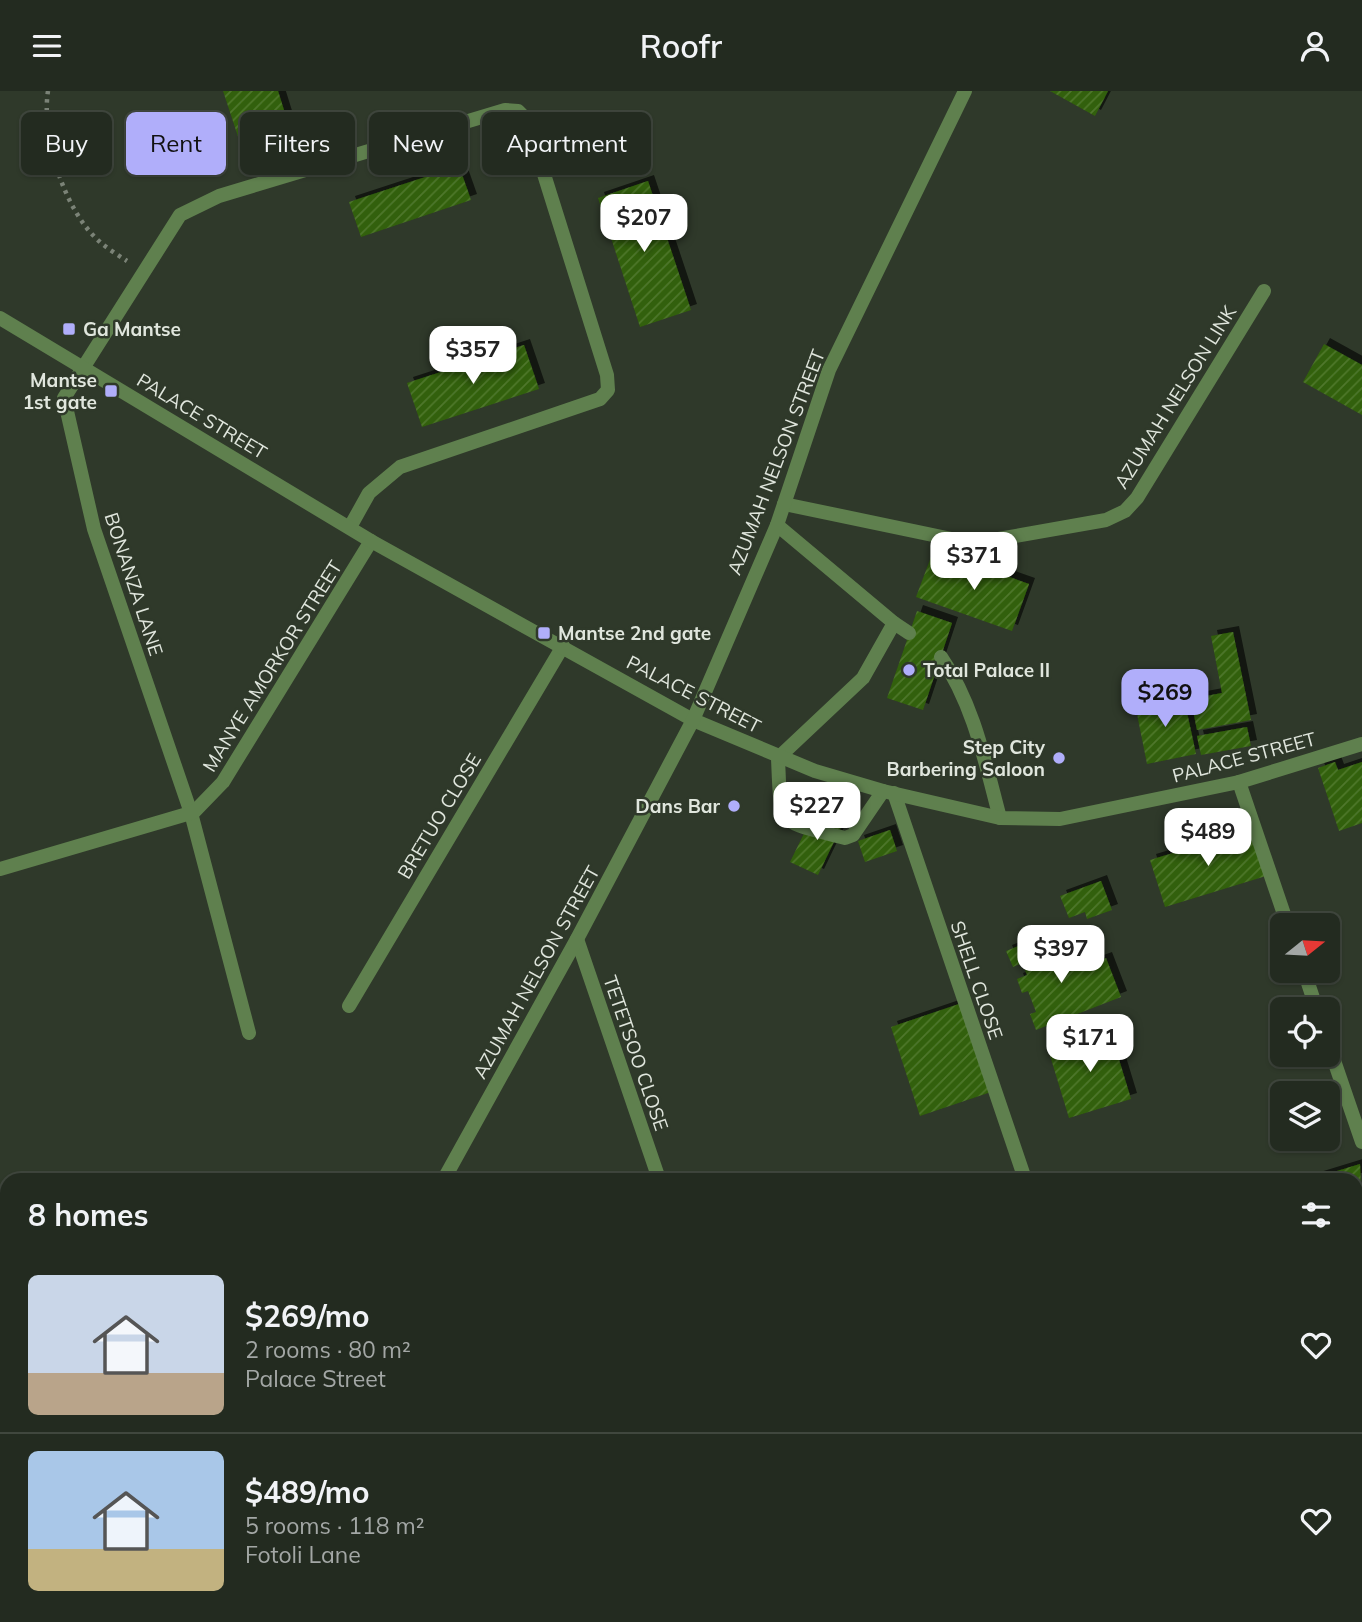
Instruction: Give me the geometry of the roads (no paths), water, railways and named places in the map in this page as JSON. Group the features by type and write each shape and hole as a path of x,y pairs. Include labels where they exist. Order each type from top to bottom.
{"street":[{"name":"AZUMAH NELSON STREET","path":"447,1173 577,939 693,720 777,525 828,370 965,91"},
{"name":"BONANZA LANE","path":"249,1033 191,813 94,529 64,398 180,215 193,207 505,110 523,114 603,362 608,390 600,399 400,467 369,493 350,527"},
{"name":"AZUMAH NELSON LINK","path":"784,504 966,542 981,542 1115,516 1137,498 1264,291"},
{"name":"PALACE STREET","path":"0,318 371,541 693,720 778,758 888,792 1000,818 1060,820 1240,782 1362,744"},
{"path":"777,525 909,633"},
{"name":"MANYE AMORKOR STREET","path":"0,869 191,813 208,801 223,782 371,541"},
{"path":"888,792 853,835 845,838 790,823 780,809 778,758 863,678 894,623"},
{"name":"BRETUO CLOSE","path":"349,1006 563,646"},
{"path":"941,657 960,685 1000,818"},
{"path":"1240,782 1284,913"},
{"name":"SHELL CLOSE","path":"888,792 1023,1173"},
{"name":"TETETSOO CLOSE","path":"577,939 657,1173"},
{"path":"1336,1067 1362,1142"}],"place":[{"name":"Ga Mantse","path":"69,329"},
{"name":"Mantse 1st gate","path":"111,391"},
{"name":"Mantse 2nd gate","path":"544,633"},
{"name":"Total Palace II","path":"909,670"},
{"name":"Step City Barbering Saloon","path":"1059,758"},
{"name":"Dans Bar","path":"734,806"}]}
